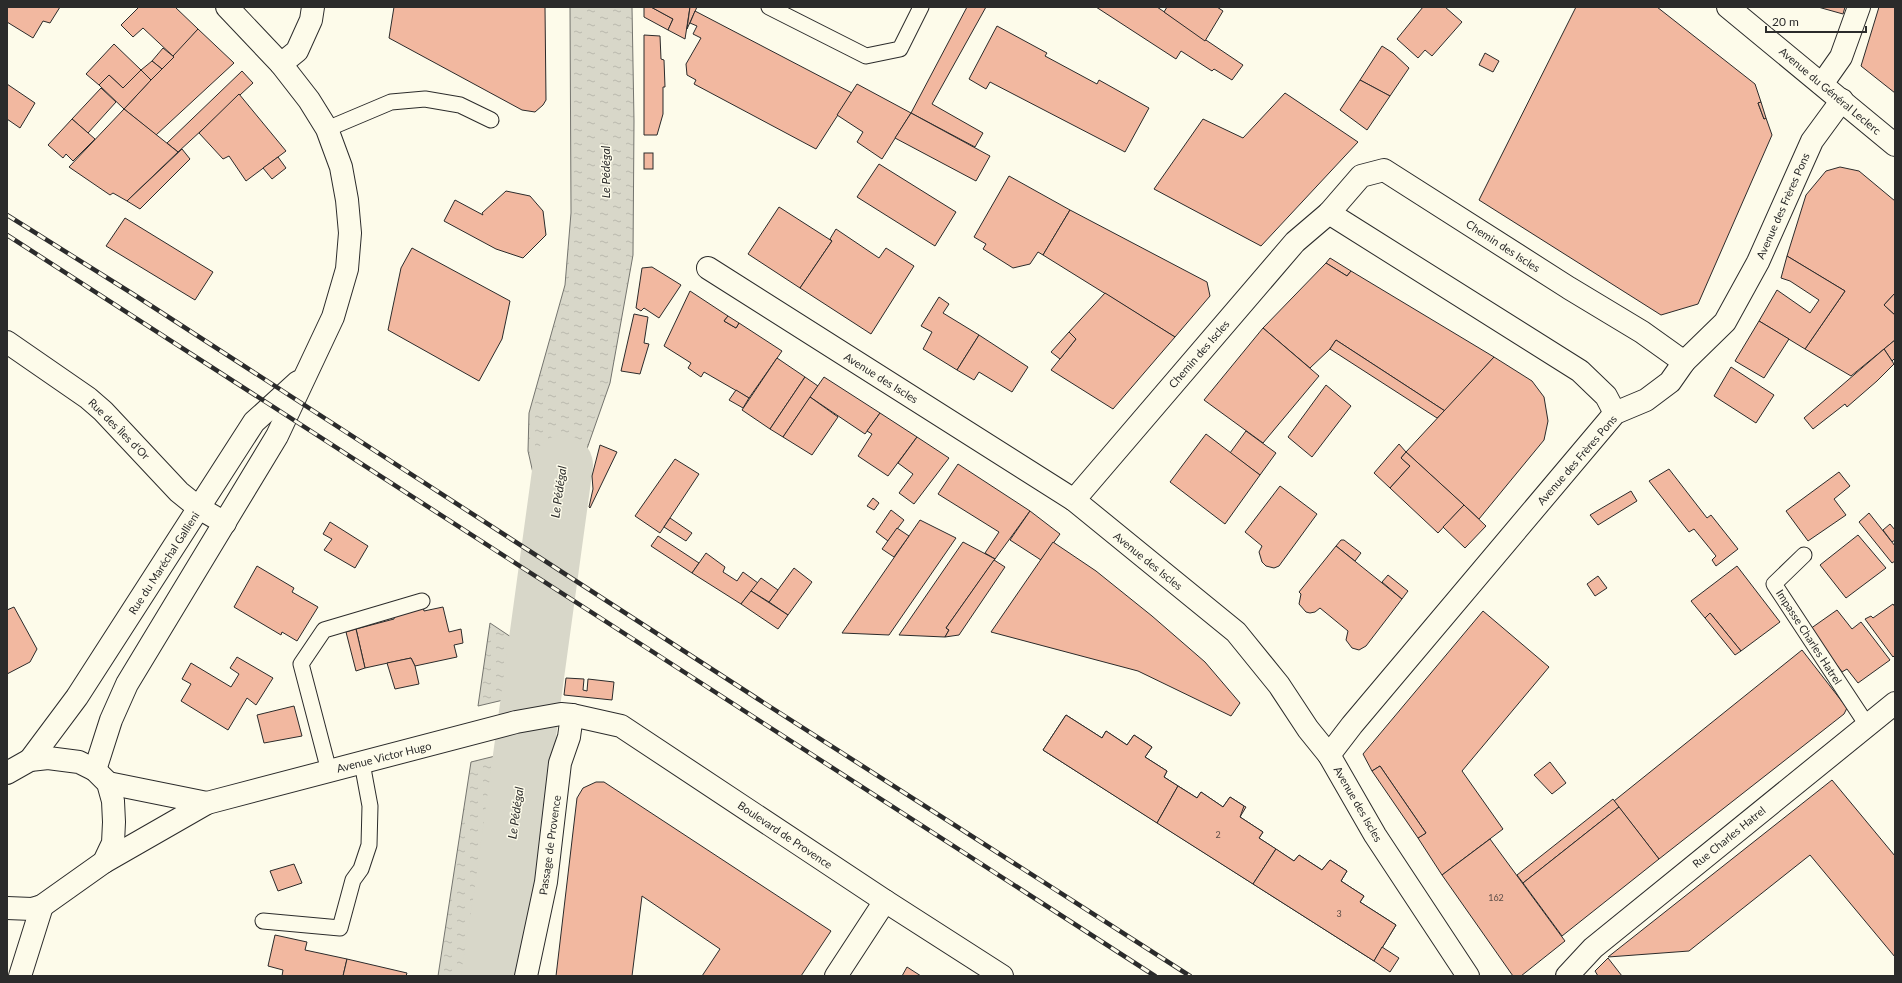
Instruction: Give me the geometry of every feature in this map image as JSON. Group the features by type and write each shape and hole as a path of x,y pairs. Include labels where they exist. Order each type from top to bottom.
{"street":[{"name":"Rue du Maréchal Gallieni","path":"102,776 111,720 127,684 277,436 333,317 347,269 349,240 347,200 340,167 327,129 309,100 281,64 227,7"},
{"path":"281,64 297,50 311,20 313,7"},
{"name":"Avenue du Général Leclerc","path":"1728,7 1842,100 1895,146"},
{"path":"1822,84 1841,57 1860,7"},
{"name":"Avenue des Frères Pons","path":"1329,755 1352,725 1615,413 1646,400 1670,382 1684,362 1725,322 1758,262 1812,141 1842,100"},
{"name":"Chemin des Iscles","path":"1074,500 1295,242 1329,213 1361,176 1384,170 1569,288 1642,332 1684,362"},
{"path":"1329,213 1580,371 1606,396 1615,413"},
{"name":"Avenue des Iscles","path":"708,268 1074,500 1236,632 1279,685 1308,728 1329,755 1375,835 1468,976"},
{"name":"Rue des Îles d'Or","path":"7,342 88,398 103,411 179,492 199,508 225,523"},
{"name":"Rue du Maréchal Gallieni","path":"30,760 77,697 254,422 306,374"},
{"name":"Rue Charles Hatrel","path":"1567,976 1593,948 1895,703"},
{"name":"Avenue Victor Hugo","path":"42,906 104,862 207,803 472,735 516,722 566,714"},
{"name":"Boulevard de Provence","path":"566,714 621,726 885,901 1002,976"},
{"name":"Passage de Provence","path":"526,976 546,882 560,763 569,737 566,714"},
{"name":"Avenue Victor Hugo","path":"30,760 48,758 79,762 102,776 207,803"},
{"path":"7,773 30,760"},
{"path":"102,776 113,800 114,822 113,843 104,862"},
{"path":"836,976 885,901"},
{"path":"7,908 32,909 42,906"},
{"path":"20,976 42,906"}],"lane":[{"path":"769,7 866,56 900,49 921,7"},
{"path":"327,129 391,102 425,99 460,105 491,120"},
{"name":"Impasse Charles Hatrel","path":"1804,555 1774,584 1867,725"},
{"path":"329,771 301,664 324,630 422,601"},
{"path":"263,921 340,928 353,880 361,869 369,845 370,806 362,763"}],"water":[{"path":"570,7 632,7 634,121 633,255 610,383 576,480 572,558 531,535 538,495 528,451 529,413 565,285 571,213"},
{"path":"523,589 561,615 554,688 478,706 490,623 517,641"},
{"path":"548,743 513,976 438,976 471,762"}],"building":[{"path":"7,7 60,7 50,23 43,21 33,38 7,22"},
{"path":"139,7 175,7 198,29 174,57 143,28 133,37 121,25"},
{"path":"394,7 545,7 546,100 543,105 535,112 522,110 389,38"},
{"path":"644,7 651,7 673,19 668,30 644,17"},
{"path":"651,7 690,7 685,39 668,30 673,19"},
{"path":"690,7 697,7 687,29"},
{"path":"967,7 986,7 932,104 983,133 975,147 911,113"},
{"path":"1096,7 1157,7 1243,65 1232,80 1214,69 1212,71 1181,51 1176,59"},
{"path":"1167,7 1217,7 1223,11 1205,41 1164,12"},
{"path":"1423,7 1445,7 1462,22 1432,56 1425,50 1418,58 1397,39"},
{"path":"1576,7 1657,7 1755,84 1761,102 1758,103 1764,119 1766,118 1772,135 1698,304 1661,315 1479,200"},
{"path":"1818,7 1845,7 1843,14"},
{"path":"1879,7 1895,7 1895,93 1861,66"},
{"path":"695,11 852,93 816,149 694,84 696,80 687,75 686,64 701,38 693,34 697,26 690,23"},
{"path":"997,26 1047,53 1045,56 1097,84 1099,80 1149,108 1125,152 990,82 986,89 969,79"},
{"path":"198,29 234,63 156,135 124,109"},
{"path":"644,35 660,36 661,59 664,60 665,87 663,87 663,114 657,135 644,135"},
{"path":"114,44 141,70 123,88 109,75 99,85 86,74"},
{"path":"1382,46 1393,53 1409,68 1390,96 1360,80"},
{"path":"163,48 174,57 162,69 152,61"},
{"path":"1485,53 1499,61 1493,72 1479,65"},
{"path":"152,61 162,69 151,80 141,70"},
{"path":"141,70 151,80 124,109 99,85 109,75 123,88"},
{"path":"242,71 253,83 178,152 167,143"},
{"path":"1360,80 1390,96 1367,130 1340,110"},
{"path":"7,84 35,103 20,128 7,119"},
{"path":"857,84 911,113 882,159 857,142 863,132 837,115"},
{"path":"101,88 116,102 88,133 72,119"},
{"path":"1285,93 1358,142 1261,246 1154,189 1203,119 1243,138"},
{"path":"239,94 286,151 246,181 229,156 223,159 199,133"},
{"path":"1761,102 1766,118 1764,119 1758,103"},
{"path":"124,109 178,152 127,201 113,193 110,195 69,167"},
{"path":"911,113 990,156 976,181 895,138"},
{"path":"72,119 95,139 73,161 66,154 63,158 48,145"},
{"path":"182,149 190,159 140,209 127,201"},
{"path":"644,153 653,153 653,169 644,169"},
{"path":"278,157 286,168 272,179 263,168"},
{"path":"879,164 956,212 935,246 857,197"},
{"path":"1840,167 1859,171 1895,201 1895,293 1884,305 1895,315 1895,340 1851,376 1805,349 1845,291 1787,256 1806,195 1826,171"},
{"path":"1009,176 1070,210 1043,255 1038,252 1030,264 1013,268 983,249 986,244 974,237"},
{"path":"506,191 530,196 543,211 546,235 523,258 496,249 444,221 455,200 483,215 482,213"},
{"path":"779,207 832,241 800,288 748,254"},
{"path":"1070,210 1207,282 1210,296 1175,337 1043,255"},
{"path":"125,218 213,272 195,300 106,246"},
{"path":"836,229 879,258 886,248 914,266 871,334 800,288 832,241 830,239"},
{"path":"412,248 510,301 502,339 479,381 388,330 401,268"},
{"path":"1787,256 1845,291 1805,349 1759,321 1777,290 1810,313 1819,300 1790,281 1781,278"},
{"path":"1330,258 1351,271 1347,276 1326,263"},
{"path":"1326,263 1347,276 1351,271 1494,357 1445,411 1336,340 1330,349 1310,368 1263,328"},
{"path":"652,267 681,285 659,318 644,308 641,311 636,308 642,268"},
{"path":"690,291 728,316 724,321 736,328 739,323 782,351 749,398 704,372 701,377 688,368 691,363 664,346"},
{"path":"1105,293 1175,337 1113,409 1051,370 1076,339 1069,332"},
{"path":"1895,293 1895,315 1884,305"},
{"path":"939,297 949,304 943,313 979,335 957,370 923,349 932,332 921,326"},
{"path":"634,314 648,317 644,343 649,344 640,374 621,371"},
{"path":"728,316 739,323 736,328 724,321"},
{"path":"1759,321 1789,339 1764,378 1735,361"},
{"path":"1263,328 1319,376 1263,443 1204,400"},
{"path":"1069,332 1076,339 1060,359 1051,352"},
{"path":"979,335 1028,367 1012,392 979,372 974,380 957,370"},
{"path":"1336,340 1445,411 1437,418 1330,349"},
{"path":"1895,340 1895,358 1892,361 1884,349"},
{"path":"1884,349 1894,364 1847,407 1845,404 1813,429 1804,418"},
{"path":"1494,357 1532,381 1544,397 1548,421 1544,440 1479,519 1406,452"},
{"path":"777,358 805,377 770,429 742,410"},
{"path":"1731,367 1774,395 1756,423 1714,396"},
{"path":"805,377 818,386 783,437 770,429"},
{"path":"824,377 880,413 865,434 810,397"},
{"path":"1326,385 1351,406 1312,457 1288,437"},
{"path":"736,390 749,398 743,408 729,400"},
{"path":"810,397 838,417 812,455 783,437"},
{"path":"880,413 917,437 888,476 858,456 872,434 867,431"},
{"path":"1246,431 1276,453 1260,475 1230,453"},
{"path":"1206,434 1260,475 1225,524 1170,482"},
{"path":"917,437 949,458 914,504 899,493 913,474 898,463"},
{"path":"1399,444 1406,452 1401,458 1410,466 1390,488 1374,473"},
{"path":"600,445 617,452 590,508 593,489 592,476"},
{"path":"1406,452 1464,505 1438,533 1390,488 1410,466 1401,458"},
{"path":"675,459 699,474 660,533 635,516"},
{"path":"958,464 1030,511 995,559 985,553 999,532 938,494"},
{"path":"1669,469 1707,518 1711,515 1738,549 1716,566 1712,560 1716,556 1694,529 1689,532 1649,481"},
{"path":"1839,472 1850,486 1834,499 1846,515 1808,541 1786,511"},
{"path":"1280,486 1317,514 1279,566 1274,568 1266,566 1262,562 1259,552 1262,546 1245,532"},
{"path":"1631,491 1637,501 1598,525 1590,515"},
{"path":"873,498 879,503 874,510 867,506"},
{"path":"1464,505 1486,526 1465,548 1443,527"},
{"path":"891,510 904,520 888,541 876,532"},
{"path":"1030,511 1060,534 1041,560 1010,540"},
{"path":"1869,513 1895,546 1895,561 1892,563 1859,522"},
{"path":"670,518 692,533 686,541 664,527"},
{"path":"920,520 956,538 889,635 842,633"},
{"path":"330,522 368,546 355,568 324,550 332,539 323,534"},
{"path":"1890,524 1895,530 1895,540 1892,542 1883,530"},
{"path":"897,528 909,536 894,557 882,549"},
{"path":"1858,535 1886,568 1846,598 1820,565"},
{"path":"658,536 699,563 692,573 651,546"},
{"path":"1341,540 1344,540 1361,553 1355,561 1336,546"},
{"path":"963,542 995,559 946,628 949,630 945,637 899,635"},
{"path":"1053,542 1096,571 1152,616 1205,662 1240,703 1231,716 1138,671 991,632"},
{"path":"1336,546 1402,599 1366,646 1359,650 1352,648 1346,640 1348,631 1320,608 1315,612 1310,613 1306,612 1299,604 1301,594 1299,592"},
{"path":"706,553 725,567 723,572 737,581 743,572 758,583 741,604 692,573"},
{"path":"994,560 1005,567 959,635 945,637 949,630 946,628"},
{"path":"257,566 294,588 292,592 318,607 297,641 282,632 281,635 234,607"},
{"path":"1737,566 1780,622 1741,651 1710,613 1705,618 1691,601"},
{"path":"794,568 812,582 788,615 769,602"},
{"path":"1388,575 1408,591 1402,599 1382,582"},
{"path":"1598,576 1607,588 1595,596 1587,584"},
{"path":"761,578 778,590 769,602 751,591"},
{"path":"751,591 788,615 778,629 741,604"},
{"path":"422,601 424,611 443,607 449,632 461,629 463,643 454,645 457,657 415,666 411,658 365,668 356,629 394,619 395,613"},
{"path":"1893,604 1895,607 1895,655 1893,657 1865,619 1871,616 1873,618"},
{"path":"14,607 37,649 30,662 7,674 7,610"},
{"path":"1837,610 1852,629 1861,622 1890,660 1858,683 1847,669 1842,672 1810,629"},
{"path":"1483,611 1549,667 1462,771 1503,829 1442,875 1418,838 1426,833 1380,766 1372,771 1363,754"},
{"path":"1710,613 1741,651 1735,655 1705,618"},
{"path":"356,629 365,668 356,671 346,632"},
{"path":"1802,650 1847,708 1844,714 1659,859 1614,801"},
{"path":"237,657 273,678 256,705 247,698 228,730 181,701 191,684 182,679 191,663 231,687 239,674 230,668"},
{"path":"411,658 415,666 419,684 395,689 387,663"},
{"path":"566,678 584,679 583,690 587,691 588,679 614,682 612,700 564,695"},
{"path":"294,706 302,736 264,743 257,715"},
{"path":"1066,715 1102,738 1106,731 1127,745 1134,735 1152,747 1145,757 1167,771 1164,777 1197,798 1201,792 1223,807 1230,797 1246,807 1240,817 1263,832 1259,838 1294,861 1299,855 1322,870 1330,860 1347,871 1341,881 1364,896 1360,902 1396,925 1374,961 1043,750"},
{"path":"1066,715 1102,738 1106,731 1127,745 1134,735 1152,747 1145,757 1167,771 1164,777 1178,786 1157,823 1043,750"},
{"path":"1550,762 1566,783 1552,794 1534,775"},
{"path":"1380,766 1426,833 1418,838 1372,771"},
{"path":"1832,780 1895,856 1895,957 1810,855 1689,951 1608,957"},
{"path":"596,782 604,782 831,931 801,976 702,976 720,949 642,896 632,976 556,976 577,798 583,788"},
{"path":"1178,786 1197,798 1201,792 1223,807 1230,797 1244,806 1240,817 1263,832 1259,838 1276,849 1253,884 1157,823"},
{"path":"1613,799 1619,807 1523,883 1517,875"},
{"path":"1619,807 1659,859 1562,936 1523,883"},
{"path":"1490,839 1565,941 1521,976 1513,976 1442,875"},
{"path":"1276,849 1294,861 1299,855 1322,870 1330,860 1347,871 1341,881 1364,896 1360,902 1396,925 1374,961 1253,884"},
{"path":"294,864 302,883 278,891 270,871"},
{"path":"275,935 307,942 305,950 347,959 343,976 282,976 283,970 268,966"},
{"path":"1382,947 1399,958 1390,972 1374,961"},
{"path":"1608,958 1622,976 1598,976 1595,971"},
{"path":"347,959 407,973 406,976 343,976"},
{"path":"907,967 921,976 902,976"}],"waterway":[{"name":"Le Pédégal","path":"491,976 504,895 563,465"}],"railway":[{"path":"7,215 133,294 758,699 1190,976"},
{"path":"7,235 1155,976"}]}
